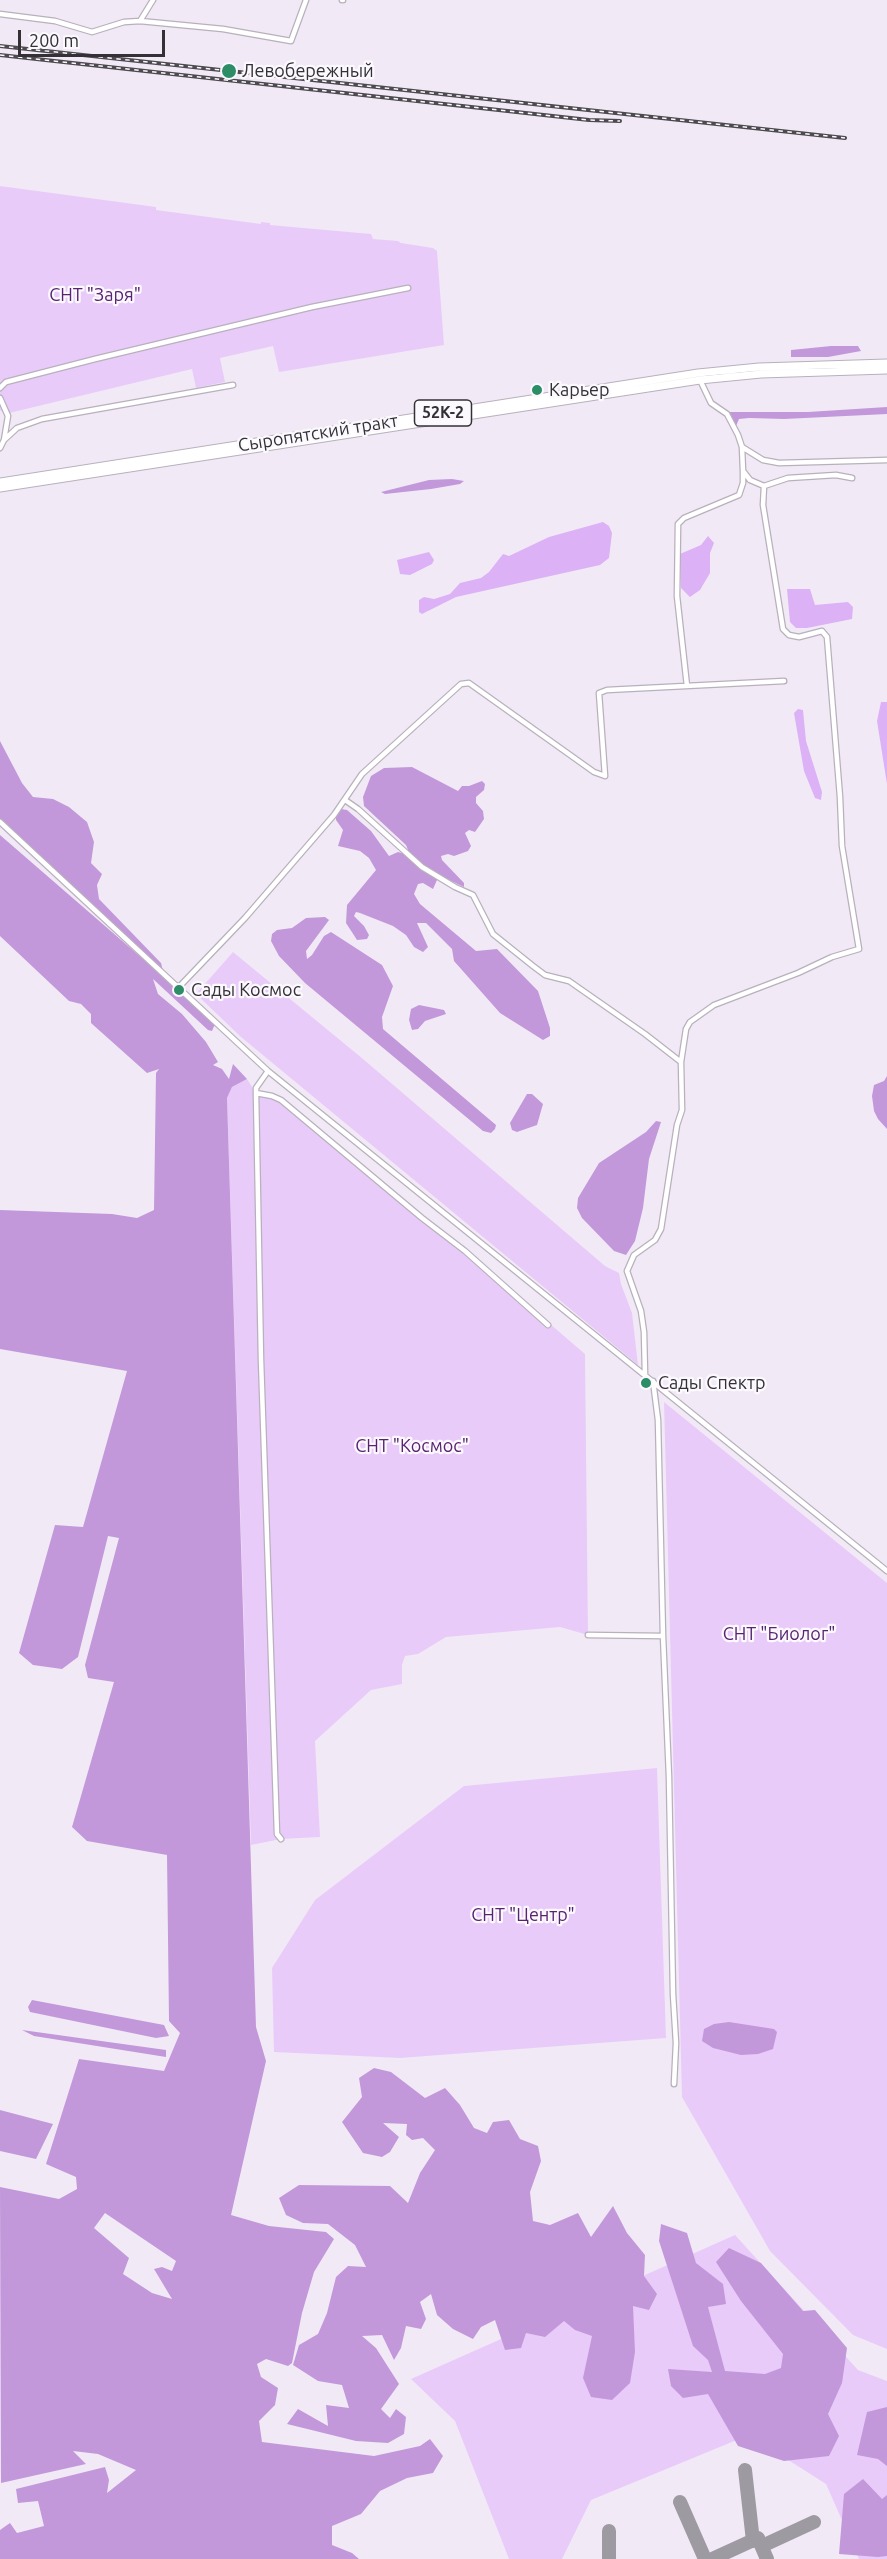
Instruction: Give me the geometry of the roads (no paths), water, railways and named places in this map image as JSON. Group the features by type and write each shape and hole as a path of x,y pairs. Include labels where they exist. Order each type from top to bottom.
{"main road":[{"name":"Сыропятский тракт","path":"0,482 698,373 759,367 887,363"},
{"name":"Сыропятский тракт","path":"0,488 700,380 761,374 887,370"}],"street":[{"path":"140,21 153,0"},
{"path":"0,14 54,21 92,32 124,22 140,21 223,29 291,41 306,0"},
{"path":"0,388 6,382 95,359 312,307 408,288"},
{"path":"687,686 677,596 678,524 684,518 740,495 744,483 742,447 727,414 711,403 700,380"},
{"path":"4,440 17,428 42,419 233,385"},
{"path":"0,398 8,416 4,440 0,448"},
{"path":"742,447 763,460 779,463 887,460"},
{"path":"743,471 750,480 764,486 788,478 836,476 852,478"},
{"path":"645,1374 643,1321 627,1271 634,1255 655,1240 662,1229 677,1125 682,1110 681,1062 686,1029 702,1012 714,1005 832,957 859,950 842,846 827,637 822,631 799,637 789,635 783,629 763,505 764,486"},
{"path":"179,987 244,918 345,800 362,774 464,682 469,683 594,772 605,776 599,693 607,690 784,681"},
{"path":"345,800 422,867 454,887 473,895 493,933 533,966 545,975 569,981 681,1062"},
{"path":"0,822 268,1071 887,1571"},
{"path":"268,1071 256,1088 256,1093 262,1372 277,1834 281,1839"},
{"path":"256,1093 281,1100 465,1251 548,1325"},
{"path":"652,1381 658,1420 676,2043 674,2084"},
{"path":"588,1635 663,1636"}],"railway":[{"path":"0,46 845,138"},
{"path":"0,55 589,120 620,121"}],"place":[{"name":"Левобережный","path":"229,71"},
{"name":"Карьер","path":"537,390"},
{"name":"Сады Космос","path":"179,990"},
{"name":"Сады Спектр","path":"646,1383"}],"park label":[{"name":"СНТ \"Заря\"","path":"95,295"},
{"name":"СНТ \"Космос\"","path":"412,1446"},
{"name":"СНТ \"Биолог\"","path":"779,1634"},
{"name":"СНТ \"Центр\"","path":"523,1915"}]}
